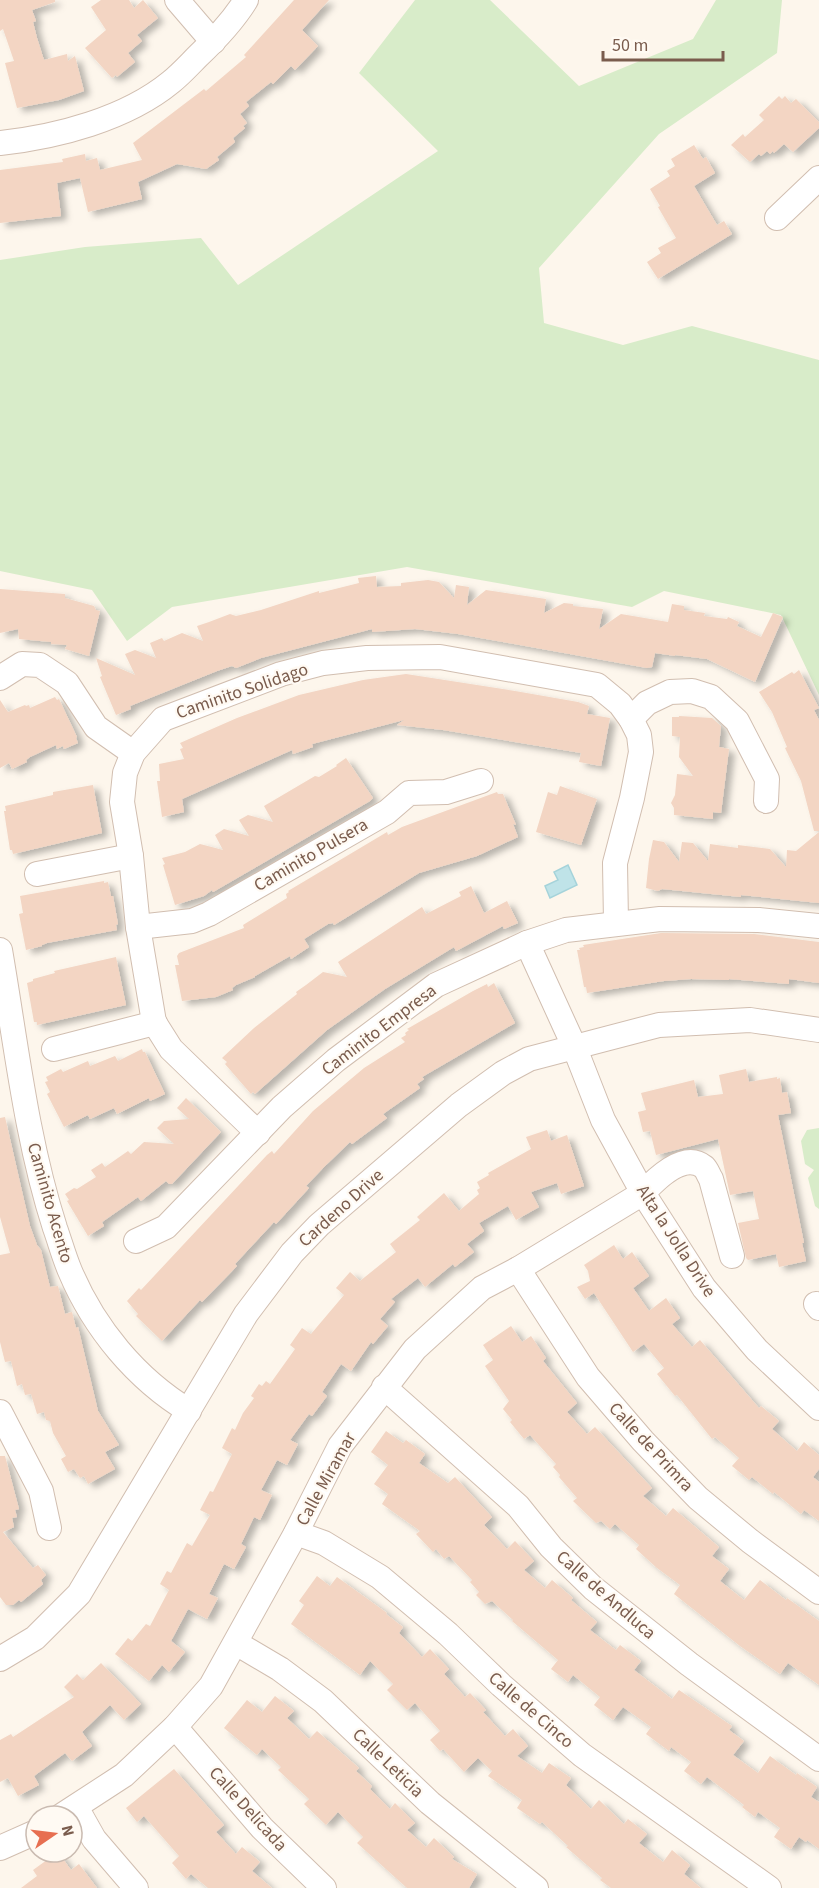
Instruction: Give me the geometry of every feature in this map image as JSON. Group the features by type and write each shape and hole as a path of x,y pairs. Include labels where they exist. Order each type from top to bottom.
{"street":[{"path":"177,0 213,42"},
{"path":"0,143 38,139 73,130 128,109 170,83 213,42 246,0"},
{"path":"777,218 819,178"},
{"name":"Caminito Solidago","path":"258,1133 171,1049 155,1023 138,927 131,856 122,802 125,772 133,753 163,719 281,674 323,663 367,658 440,657 597,685 620,704 631,719 639,735 641,752 615,863 616,922"},
{"path":"0,678 22,664 40,665 67,683 96,727 133,753"},
{"path":"631,719 647,703 669,692 692,691 711,697 737,721 767,779 766,801"},
{"name":"Caminito Pulsera","path":"138,927 192,921 209,914 387,812 409,793 446,792 481,781"},
{"path":"37,874 131,856"},
{"name":"Caminito Empresa","path":"136,1241 166,1227 282,1107 336,1060 436,985 527,943 566,930 616,922 660,919 759,920 819,926"},
{"name":"Alta la Jolla Drive","path":"527,943 574,1046 603,1120 643,1193 704,1288 757,1350 819,1408"},
{"name":"Caminito Acento","path":"0,950 32,1139 48,1206 70,1271 104,1333 137,1371 168,1398 189,1411"},
{"name":"Cardeno Drive","path":"0,1659 34,1638 76,1598 246,1314 292,1252 319,1225 459,1105 503,1073 529,1059 660,1025 750,1020 819,1030"},
{"path":"54,1049 155,1023"},
{"name":"Calle Miramar","path":"79,1804 124,1775 175,1727 211,1686 296,1533 340,1446 415,1349 482,1288 518,1269 643,1193 654,1181 677,1165 694,1162 705,1168 711,1179 732,1256"},
{"name":"Calle de Primra","path":"518,1269 588,1377 643,1441 698,1498 750,1541 819,1592"},
{"name":"Calle de Andluca","path":"384,1387 518,1506 551,1547 593,1588 689,1664 819,1759"},
{"path":"0,1412 41,1491 49,1528"},
{"name":"Calle de Cinco","path":"296,1533 324,1543 380,1577 448,1634 501,1685 582,1755 769,1888"},
{"name":"Calle Leticia","path":"236,1643 280,1669 323,1701 430,1803 536,1888"},
{"name":"Calle Delicada","path":"175,1727 262,1827 324,1888"},
{"path":"84,1828 136,1888"},
{"path":"0,1848 24,1837"}],"green space":[{"path":"415,0 490,0 579,86 693,39 716,0 782,0 777,53 659,134 539,268 544,323 623,345 692,326 819,360 819,695 781,615 664,591 632,607 407,567 172,607 127,641 92,590 0,571 0,260 85,247 201,238 238,285 438,151 359,73"},
{"path":"819,1128 819,1209 815,1206 808,1178 814,1170 805,1164 801,1141 807,1130"}],"water":[{"path":"568,865 577,885 550,898 545,886 558,880 554,872"}],"building":[{"path":"0,0 55,0 55,2 32,10 36,21 33,22 44,60 67,54 68,61 75,56 84,91 59,100 17,108 5,63 14,61 3,29 0,31"},
{"path":"101,0 129,0 134,8 143,0 158,18 137,35 142,41 128,53 135,62 117,77 116,75 112,78 85,48 106,30 91,7"},
{"path":"294,0 329,0 302,30 318,46 295,70 291,66 273,84 271,82 246,102 249,106 240,114 247,123 243,126 245,128 233,138 235,142 217,157 219,160 206,169 177,164 138,182 142,199 88,212 80,178 57,183 61,216 0,223 0,170 63,162 62,159 85,154 86,161 97,158 100,170 142,160 133,143 204,89 206,91 246,57 244,55"},
{"path":"779,96 782,99 785,96 791,103 796,99 819,122 819,128 793,152 784,144 774,153 773,151 770,154 767,151 761,156 759,154 750,162 731,145 743,134 745,137 764,120 759,115"},
{"path":"694,145 703,159 706,157 715,173 694,186 717,225 724,221 732,234 658,279 647,262 661,253 658,248 676,238 650,189 670,176 667,171 675,166 671,159"},
{"path":"376,576 377,587 401,586 401,583 428,580 439,582 454,598 456,585 469,587 467,605 486,590 546,599 544,613 564,603 603,609 599,629 621,614 668,622 672,604 684,606 684,610 705,613 704,616 727,619 728,617 739,622 737,626 761,637 773,613 783,617 755,682 707,659 655,653 652,667 647,668 458,634 415,629 372,632 372,629 261,658 236,668 232,666 217,671 130,706 131,709 116,715 100,677 102,676 96,658 135,675 125,654 135,650 156,658 150,643 162,638 164,641 182,633 203,641 197,626 230,614 236,616 261,610 319,591 319,593 359,583 358,578"},
{"path":"0,589 65,594 65,598 94,606 100,611 89,656 65,649 67,645 19,639 18,629 0,633"},
{"path":"799,670 819,708 814,710 819,720 819,831 814,831 801,781 785,748 787,747 772,712 759,692"},
{"path":"406,674 578,702 589,706 587,714 610,718 601,766 579,762 581,753 443,730 397,725 404,720 312,744 313,747 293,754 292,750 182,799 184,812 162,817 157,781 160,781 159,764 184,759 180,743 237,718 299,695 363,680"},
{"path":"55,697 59,699 78,743 64,749 63,746 57,749 56,745 30,757 26,760 27,762 12,769 9,763 0,768 0,700 8,712 25,705 29,705 30,708"},
{"path":"672,717 712,718 721,726 719,747 729,749 721,813 713,812 713,819 674,815 671,803 675,795 677,774 693,776 679,757 680,737 672,736"},
{"path":"346,758 373,798 370,801 213,892 212,890 204,896 175,905 162,858 185,852 200,844 223,850 215,835 224,829 249,836 239,820 248,815 273,822 264,806 315,776 319,777"},
{"path":"93,785 102,833 13,854 10,850 5,806 53,795 53,792"},
{"path":"560,786 597,799 581,845 536,832 548,792 557,795"},
{"path":"497,792 503,794 516,825 513,824 518,837 477,856 419,873 334,925 333,923 328,924 304,939 309,947 291,959 290,956 255,977 236,985 232,988 233,990 216,997 182,1001 175,965 179,965 177,956 179,953 244,928 243,925 287,898 288,891 387,832 388,835 402,827"},
{"path":"819,832 819,903 662,889 658,891 646,888 653,840 664,842 679,862 682,842 693,843 708,861 710,844 770,849 786,867 787,850 796,851"},
{"path":"104,881 104,883 108,882 111,896 113,896 117,930 47,943 26,950 19,914 23,913 20,896"},
{"path":"471,886 484,913 507,901 518,923 504,929 503,926 456,951 454,947 385,989 327,1030 255,1094 253,1092 251,1094 225,1064 227,1062 222,1058 254,1028 297,994 296,992 323,972 347,977 338,962 422,907 426,914 461,896 459,892"},
{"path":"661,933 754,934 819,942 819,983 789,979 789,984 729,979 691,979 587,993 577,950 580,950 579,948 584,947 583,945"},
{"path":"116,957 126,1005 37,1025 37,1022 34,1022 27,983 55,973 54,971"},
{"path":"494,983 515,1023 422,1077 424,1079 417,1084 420,1088 383,1114 387,1118 352,1144 350,1142 324,1167 306,1186 309,1188 276,1224 274,1222 235,1264 237,1266 202,1302 200,1300 162,1341 136,1316 138,1314 127,1301 139,1288 141,1290 267,1155 272,1151 274,1154 313,1111 364,1068 405,1042 401,1038 406,1035 405,1033 409,1030 407,1029 473,991"},
{"path":"142,1049 165,1094 150,1101 149,1098 117,1114 114,1108 90,1119 88,1115 64,1127 47,1094 50,1092 45,1082 48,1081 46,1077 61,1069 63,1072 88,1061 90,1066 115,1056 118,1061"},
{"path":"746,1069 749,1082 777,1077 777,1079 780,1078 782,1093 787,1092 791,1113 778,1115 806,1261 779,1267 776,1254 748,1260 746,1258 738,1223 759,1219 753,1191 730,1195 718,1139 656,1155 650,1131 643,1132 638,1112 646,1110 641,1093 694,1080 698,1097 723,1094 719,1075"},
{"path":"186,1098 221,1132 172,1184 166,1181 141,1201 138,1197 102,1222 104,1226 88,1236 65,1194 96,1177 91,1170 102,1163 105,1167 128,1151 131,1154 144,1142 174,1144 157,1128 164,1121 189,1119 177,1108"},
{"path":"5,1117 30,1226 41,1250 50,1287 58,1286 65,1314 72,1312 76,1328 78,1327 98,1411 119,1445 105,1452 115,1469 88,1484 84,1476 80,1478 74,1469 68,1472 61,1459 66,1456 53,1433 50,1421 46,1420 44,1412 37,1414 31,1394 25,1395 22,1384 17,1386 11,1361 5,1362 0,1342 0,1255 10,1253 0,1217 0,1118"},
{"path":"547,1130 551,1141 567,1135 584,1186 561,1194 557,1183 531,1192 539,1207 516,1220 508,1206 479,1223 484,1231 467,1244 474,1252 455,1267 453,1264 425,1287 418,1278 391,1299 395,1302 380,1319 388,1326 373,1344 371,1342 351,1371 341,1364 322,1392 327,1396 312,1416 309,1414 290,1440 298,1444 287,1465 277,1460 261,1490 272,1495 260,1520 254,1517 241,1544 246,1547 234,1569 224,1564 209,1594 218,1598 207,1619 188,1609 171,1641 185,1652 169,1672 162,1665 149,1681 115,1654 128,1638 132,1641 146,1624 150,1626 169,1590 160,1584 167,1571 171,1573 187,1543 192,1546 210,1515 200,1510 210,1491 213,1492 232,1454 222,1448 232,1428 235,1430 243,1413 254,1398 251,1396 259,1384 262,1386 266,1381 270,1384 295,1349 290,1345 302,1328 311,1334 344,1295 336,1288 350,1272 360,1281 396,1252 390,1244 420,1220 417,1217 444,1193 459,1211 479,1194 477,1190 480,1188 477,1182 489,1175 488,1173 531,1149 526,1137"},
{"path":"614,1245 623,1259 632,1252 649,1276 633,1288 649,1311 666,1298 680,1318 672,1324 692,1347 700,1340 759,1408 761,1406 779,1421 772,1429 797,1451 804,1442 819,1455 819,1469 813,1477 819,1482 819,1521 804,1510 801,1514 774,1492 773,1494 752,1477 749,1480 732,1466 739,1458 715,1437 712,1439 677,1395 675,1396 657,1374 664,1368 644,1344 633,1352 594,1293 585,1299 577,1287 590,1281 584,1265"},
{"path":"511,1326 522,1342 531,1336 546,1358 543,1361 577,1403 567,1412 587,1434 595,1427 652,1488 643,1496 666,1516 673,1508 719,1547 712,1556 729,1569 720,1581 744,1600 760,1580 819,1621 819,1685 788,1663 780,1674 740,1646 674,1594 680,1585 636,1549 639,1545 615,1524 610,1529 601,1521 596,1523 573,1501 577,1498 559,1477 560,1475 553,1467 556,1464 530,1435 524,1439 510,1422 512,1420 503,1409 509,1401 485,1366 493,1360 483,1345"},
{"path":"386,1431 403,1443 406,1440 425,1454 419,1463 448,1483 455,1477 492,1517 484,1525 507,1549 515,1541 534,1561 524,1570 545,1588 552,1580 573,1598 571,1600 597,1622 590,1630 616,1650 620,1645 641,1661 634,1670 672,1699 679,1690 732,1726 729,1730 744,1741 733,1755 758,1773 770,1756 817,1787 811,1797 819,1802 819,1849 799,1837 791,1849 774,1837 780,1828 758,1812 755,1817 742,1807 744,1805 707,1777 701,1784 684,1771 691,1762 671,1747 669,1751 646,1734 651,1727 623,1707 613,1720 594,1705 600,1697 573,1675 568,1682 551,1669 558,1660 492,1601 485,1604 476,1595 479,1592 470,1582 472,1580 449,1556 444,1559 436,1549 433,1552 416,1534 420,1531 382,1504 388,1494 374,1484 388,1465 371,1452"},
{"path":"0,1456 5,1456 19,1509 15,1510 17,1517 12,1518 14,1527 3,1532 33,1568 38,1565 46,1575 41,1580 43,1584 21,1602 19,1600 13,1605 6,1605 0,1597"},
{"path":"317,1576 330,1586 337,1577 387,1613 403,1627 399,1633 422,1657 430,1649 449,1669 444,1674 465,1697 470,1693 486,1710 483,1712 505,1736 513,1729 528,1746 517,1756 542,1773 549,1763 571,1778 566,1785 591,1809 599,1800 624,1824 628,1819 647,1834 639,1843 663,1862 672,1850 690,1865 684,1874 701,1888 611,1888 600,1880 602,1878 566,1847 568,1846 542,1822 540,1824 517,1808 522,1800 488,1776 492,1771 478,1758 464,1772 443,1749 440,1751 430,1740 440,1731 415,1703 407,1710 387,1690 393,1684 370,1661 360,1675 291,1624 304,1605 299,1601"},
{"path":"101,1663 141,1704 124,1720 110,1705 82,1732 92,1746 72,1761 65,1753 34,1776 39,1785 18,1796 8,1778 0,1782 0,1740 11,1734 13,1737 74,1697 64,1687 77,1674 83,1680"},
{"path":"275,1696 294,1711 287,1718 309,1739 317,1731 359,1768 356,1771 372,1786 370,1789 390,1809 395,1803 415,1823 407,1830 426,1847 434,1838 454,1857 452,1859 477,1874 469,1888 407,1888 357,1843 363,1837 338,1812 326,1825 304,1804 309,1799 278,1770 281,1767 262,1749 257,1755 224,1728 247,1700 262,1712"},
{"path":"174,1769 224,1825 216,1832 236,1854 242,1847 260,1862 252,1871 272,1888 208,1888 191,1874 186,1879 172,1863 179,1856 144,1816 137,1822 126,1808"},
{"path":"41,1864 67,1864 71,1870 79,1864 97,1888 21,1888 37,1876 33,1870"}]}
